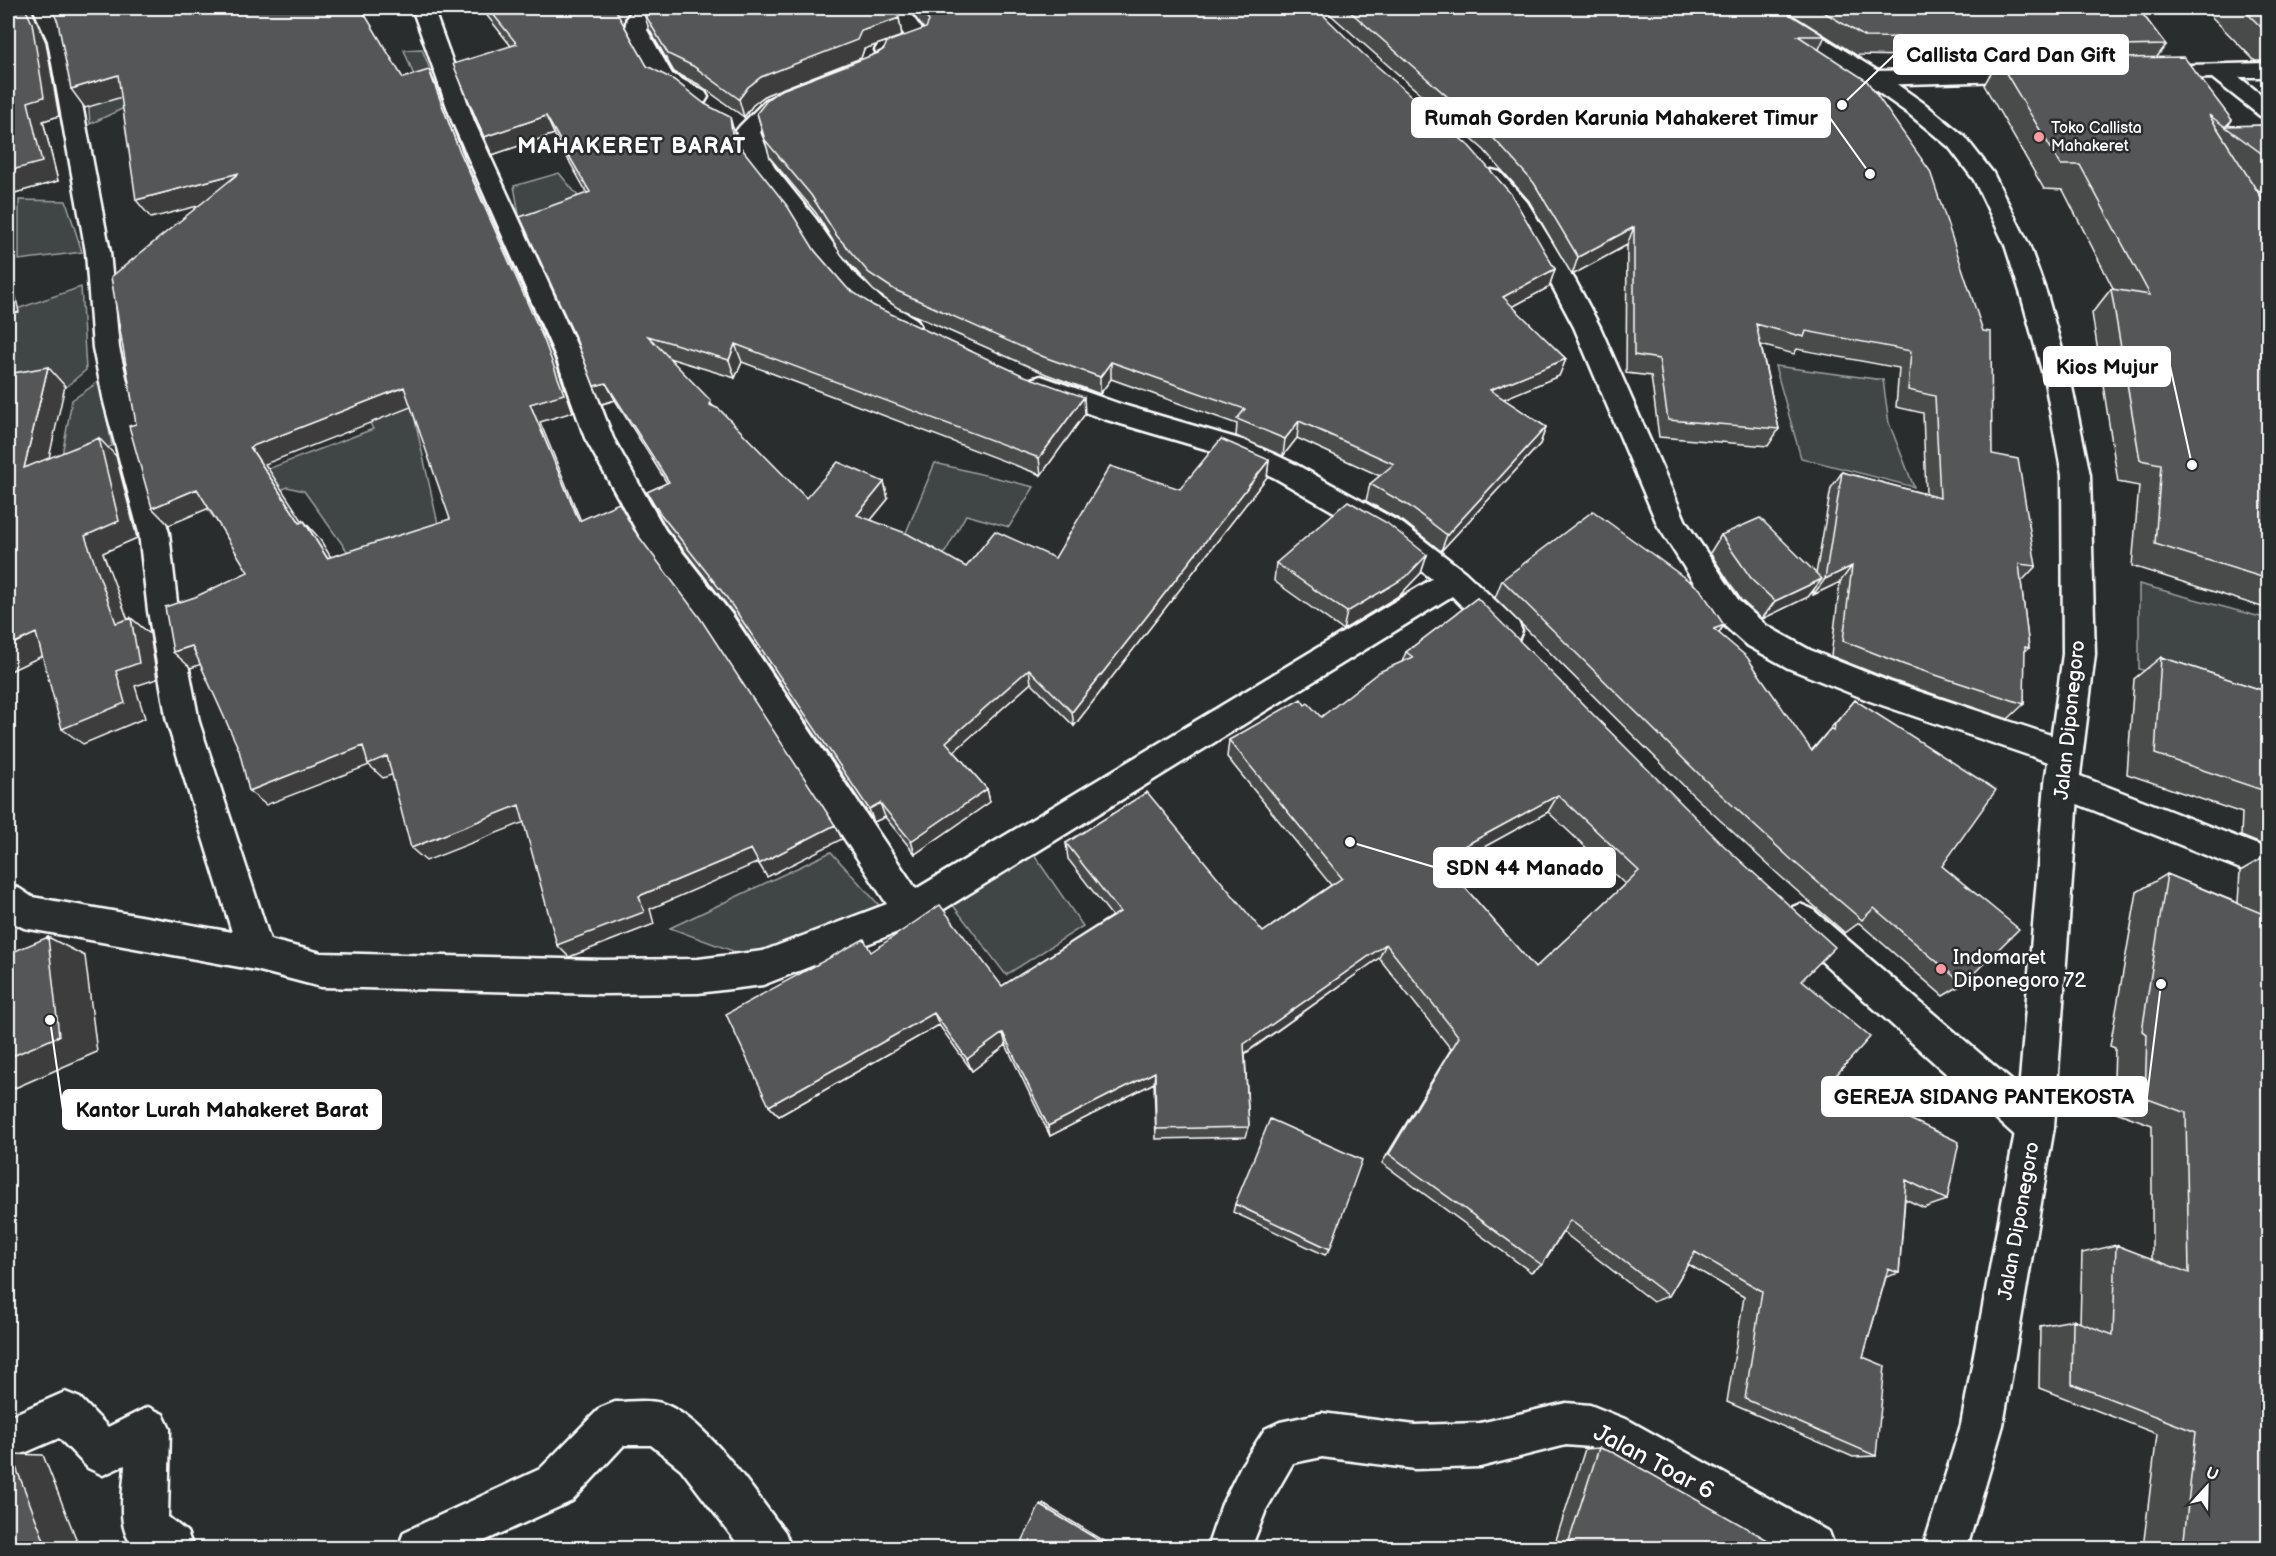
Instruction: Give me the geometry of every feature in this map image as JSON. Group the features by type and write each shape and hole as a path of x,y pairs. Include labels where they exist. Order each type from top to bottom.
{"street":[{"path":"43,8 59,40 98,252 106,348 118,402 154,533 163,611 183,722 256,954"},
{"path":"422,8 463,121 569,357 599,438 655,538 721,624 910,911"},
{"path":"646,8 638,17 636,30 663,78 689,91 730,120 758,162 805,220 830,261 862,298 888,316 928,335"},
{"name":"Jalan Diponegoro","path":"1762,8 1873,78 1957,142 1985,178 2017,245 2034,295 2058,382 2076,475 2079,654 2064,768 2036,1127 1982,1425 1945,1548"},
{"path":"872,64 878,60 873,56 880,52 919,39 896,9"},
{"path":"2135,74 2268,70"},
{"path":"2218,72 2268,111"},
{"path":"1873,78 2052,75"},
{"path":"730,120 763,111 775,102 818,85"},
{"path":"1474,158 1518,207 1562,280 1587,327 1633,438 1673,526 1728,610 1756,635 1799,659 2064,768 2268,865"},
{"path":"1015,375 1114,412 1236,448 1286,471 1393,532 1454,580 1529,653"},
{"path":"13,911 256,954 321,970 603,977 698,976 763,968 910,911 1454,580"},
{"path":"1778,900 1837,955 2036,1127"},
{"path":"8,1439 65,1413 103,1453 148,1429 145,1527 171,1548"},
{"path":"420,1548 556,1485 615,1423 659,1424 696,1454 770,1548"},
{"name":"Jalan Toar 6","path":"1229,1548 1236,1520 1259,1475 1280,1444 1322,1435 1415,1447 1480,1445 1566,1424 1590,1426 1616,1436 1745,1512 1813,1548"}],"shaded area":[{"path":"422,49 432,75 416,81 404,50"},
{"path":"135,92 143,99 90,124 88,98"},
{"path":"559,173 578,196 520,220 514,186"},
{"path":"19,200 66,201 82,252 19,260"},
{"path":"81,287 86,370 22,424 8,337 8,312"},
{"path":"1775,366 1883,380 1889,423 1914,487 1801,458"},
{"path":"100,381 112,446 60,466 72,400"},
{"path":"407,384 448,569 355,562 304,491 287,487 218,523 197,496 373,429 359,402"},
{"path":"935,463 1034,487 1009,527 966,515 914,608 880,595"},
{"path":"2139,584 2268,619 2268,711 2139,669"},
{"path":"831,852 879,905 749,957 670,928"},
{"path":"1034,855 1083,926 1006,975 952,904"}],"building":[{"path":"8,8 25,8 32,23 44,97 28,102 42,162 8,171"},
{"path":"51,8 361,8 403,78 429,70 457,145 544,340 564,394 530,404 579,521 619,503 634,530 700,618 835,825 759,864 751,849 639,896 644,912 557,945 519,805 411,848 387,756 368,764 363,746 249,791 239,750 192,646 173,652 165,607 195,597 248,572 197,489 152,508 129,426 136,424 111,277 239,173 136,200 118,75 71,89 58,22","holes":["404,387 450,519 327,558 304,521 300,523 250,447"]},
{"path":"488,8 617,8 617,13 647,66 674,80 705,104 730,117 732,133 739,145 788,207 815,251 847,288 874,306 1022,375 1084,397 1039,458 735,344 729,360 648,336 711,401 710,405 719,409 806,498 838,462 884,482 857,515 908,534 966,567 995,531 1055,558 1110,466 1180,489 1221,439 1269,460 1072,712 1029,669 946,742 987,789 911,841 880,803 869,809 727,598 659,512 647,492 669,482 606,383 594,386 576,339 520,217 590,192 546,116 484,137 453,64 517,44"},
{"path":"644,8 892,8 899,18 861,31 857,40 761,77 748,87 739,99 693,66 668,54 643,11"},
{"path":"919,8 1316,8 1362,53 1469,146 1511,194 1555,269 1503,297 1566,359 1490,390 1546,427 1447,535 1409,506 1370,484 1394,464 1299,421 1285,439 1237,419 1245,409 1111,362 1100,377 1044,357 895,290 869,273 837,236 811,195 765,140 757,113 768,99 779,91 878,53 884,49 887,42 926,28 929,21"},
{"path":"1346,8 1780,8 1825,36 1798,36 1867,81 1930,171 1983,331 1991,332 1992,454 2018,459 2036,566 2019,564 2029,648 2025,647 2024,704 1905,665 1843,641 1852,566 1825,579 1842,472 1940,498 1935,396 1908,390 1911,351 1806,331 1804,337 1756,324 1779,429 1668,420 1659,359 1634,355 1634,227 1578,257 1534,183 1488,132"},
{"path":"1817,8 2138,8 2166,45 1984,49 1978,38 1865,37"},
{"path":"2242,8 2268,8 2268,34"},
{"path":"2184,57 2232,120 2226,126 2268,125 2268,158 2209,115 2268,208 2268,579 2155,544 2161,464 2140,460 2111,289 2150,295 2080,165 2061,165 1998,60"},
{"path":"48,367 24,468 99,438 119,521 85,536 116,623 131,618 139,663 116,671 125,703 62,729 36,633 8,646 8,374"},
{"path":"1348,501 1387,523 1427,555 1406,577 1347,612 1276,563"},
{"path":"1593,511 1700,589 1724,625 1714,629 1747,657 1812,751 1831,728 1834,731 1835,724 1855,700 1996,790 1942,866 2019,929 1963,984 1874,908 1862,920 1793,861 1704,779 1502,580"},
{"path":"1760,518 1822,579 1775,601 1753,581 1721,535"},
{"path":"1477,598 1722,844 1835,947 1802,980 1870,1037 1830,1082 1959,1142 1947,1200 1906,1180 1899,1273 1888,1269 1863,1357 1885,1366 1876,1456 1745,1399 1762,1291 1695,1252 1669,1296 1570,1220 1542,1265 1389,1154 1459,1037 1386,944 1244,1044 1249,1127 1156,1129 1155,1072 1048,1126 1003,1033 967,1059 934,1013 769,1106 726,1014 864,939 871,952 940,905 1002,986 1120,912 1066,843 1147,792 1263,932 1342,878 1229,740 1301,699 1321,717 1379,672 1413,657 1406,652","holes":["1558,795 1639,871 1535,968 1440,859"]},
{"path":"2161,657 2268,692 2268,792 2155,754"},
{"path":"2167,874 2268,916 2268,1548 2183,1548 2196,1432 2072,1384 2073,1320 2113,1335 2116,1245 2189,1273 2186,1113 2145,1098 2147,1034 2142,1031"},
{"path":"48,937 59,1036 8,1058 8,954"},
{"path":"1270,1119 1362,1160 1330,1249 1235,1204"},
{"path":"1599,1448 1614,1453 1780,1548 1581,1548 1569,1541"},
{"path":"11,1454 45,1543 37,1548 8,1548 8,1457"},
{"path":"1040,1505 1112,1548 1019,1548"}],"place":[{"name":"Callista Card Dan Gift","path":"1842,105"},
{"name":"Toko Callista Mahakeret","path":"2039,137"},
{"name":"Rumah Gorden Karunia Mahakeret Timur","path":"1870,174"},
{"name":"Kios Mujur","path":"2192,465"},
{"name":"SDN 44 Manado","path":"1350,842"},
{"name":"Indomaret Diponegoro 72","path":"1941,969"},
{"name":"GEREJA SIDANG PANTEKOSTA","path":"2161,984"},
{"name":"Kantor Lurah Mahakeret Barat","path":"50,1020"}],"district":[{"name":"MAHAKERET BARAT","path":"632,146"}]}
